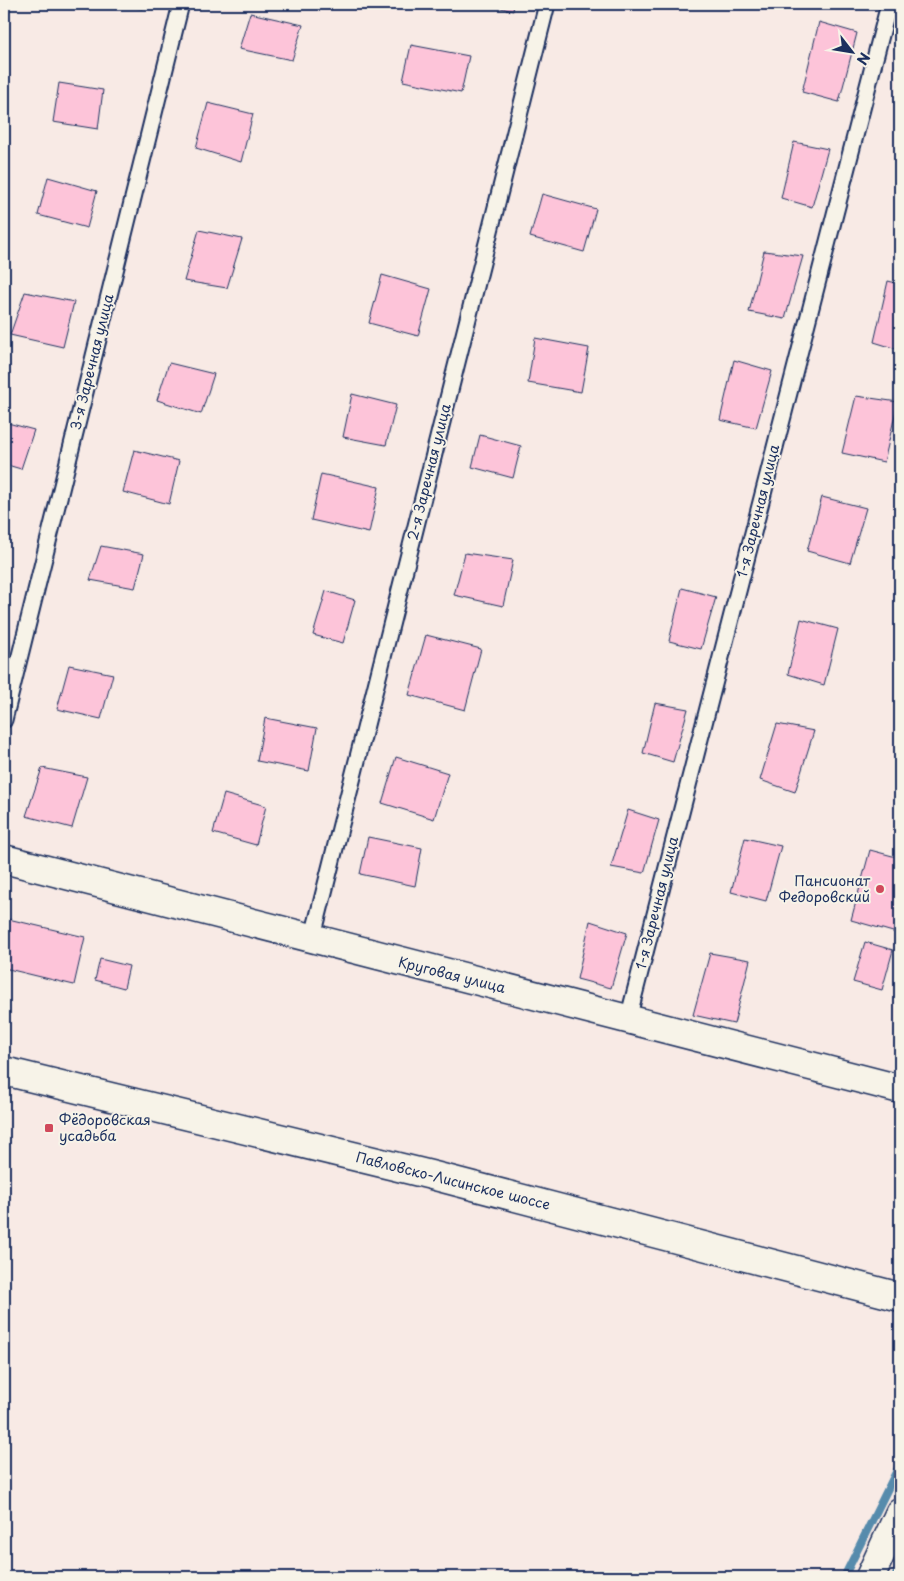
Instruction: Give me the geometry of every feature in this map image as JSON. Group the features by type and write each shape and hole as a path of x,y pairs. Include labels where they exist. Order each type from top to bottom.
{"street":[{"name":"Круговая улица","path":"4,859 312,940 628,1018 900,1089"},
{"name":"Павловско-Лисинское шоссе","path":"4,1071 431,1175 900,1297"},
{"path":"870,1577 900,1512"}],"lane":[{"name":"3-я Заречная улица","path":"4,720 181,4"},
{"name":"2-я Заречная улица","path":"312,940 548,4"},
{"name":"1-я Заречная улица","path":"628,1018 889,4"}],"building":[{"path":"120,4 144,4 143,9"},
{"path":"485,4 514,4 513,11"},
{"path":"250,13 303,25 292,60 239,49"},
{"path":"819,22 857,33 839,102 802,92"},
{"path":"411,45 469,56 461,93 403,81"},
{"path":"59,83 103,90 98,129 53,122"},
{"path":"208,103 253,114 241,162 196,148"},
{"path":"794,142 828,149 812,207 781,198"},
{"path":"48,177 97,191 87,228 38,215"},
{"path":"542,194 596,209 584,252 530,237"},
{"path":"199,230 242,239 227,288 184,281"},
{"path":"764,251 803,256 785,319 749,312"},
{"path":"382,275 431,289 418,336 369,323"},
{"path":"888,281 900,284 900,350 874,342"},
{"path":"25,292 74,302 63,347 10,335"},
{"path":"535,338 589,348 581,392 528,383"},
{"path":"734,360 772,371 756,428 720,420"},
{"path":"169,363 214,374 201,414 157,400"},
{"path":"352,394 396,405 386,445 343,437"},
{"path":"856,396 898,402 884,462 842,453"},
{"path":"4,422 34,430 21,469 4,464"},
{"path":"480,435 521,446 513,478 472,467"},
{"path":"134,450 179,461 169,504 123,492"},
{"path":"321,474 379,487 369,533 311,520"},
{"path":"822,497 866,508 850,563 807,551"},
{"path":"101,546 144,554 135,588 90,580"},
{"path":"465,553 513,560 503,606 454,595"},
{"path":"682,588 716,597 701,649 669,641"},
{"path":"326,591 355,600 343,643 313,635"},
{"path":"801,619 838,629 824,685 788,674"},
{"path":"426,635 481,649 465,710 409,695"},
{"path":"69,665 113,674 101,719 57,709"},
{"path":"655,703 688,709 673,762 643,753"},
{"path":"265,718 317,728 309,771 257,761"},
{"path":"777,724 814,731 795,792 760,780"},
{"path":"396,757 448,773 434,819 382,803"},
{"path":"42,768 87,777 72,828 26,816"},
{"path":"224,794 266,806 256,845 213,833"},
{"path":"628,810 659,820 644,873 611,867"},
{"path":"368,837 422,848 415,886 360,874"},
{"path":"745,838 781,846 766,901 731,892"},
{"name":"Пансионат Федоровский","path":"870,850 900,858 900,934 851,920"},
{"path":"4,918 85,937 74,985 4,968"},
{"path":"590,921 627,933 611,988 577,979"},
{"path":"865,942 893,950 882,990 853,982"},
{"path":"710,953 750,960 734,1024 693,1015"},
{"path":"100,959 129,966 124,988 95,980"}],"waterway":[{"path":"844,1577 900,1464"},
{"path":"895,1577 900,1567"}],"place":[{"name":"Пансионат Федоровский","path":"880,889"},
{"name":"Фёдоровская усадьба","path":"49,1128"}]}
